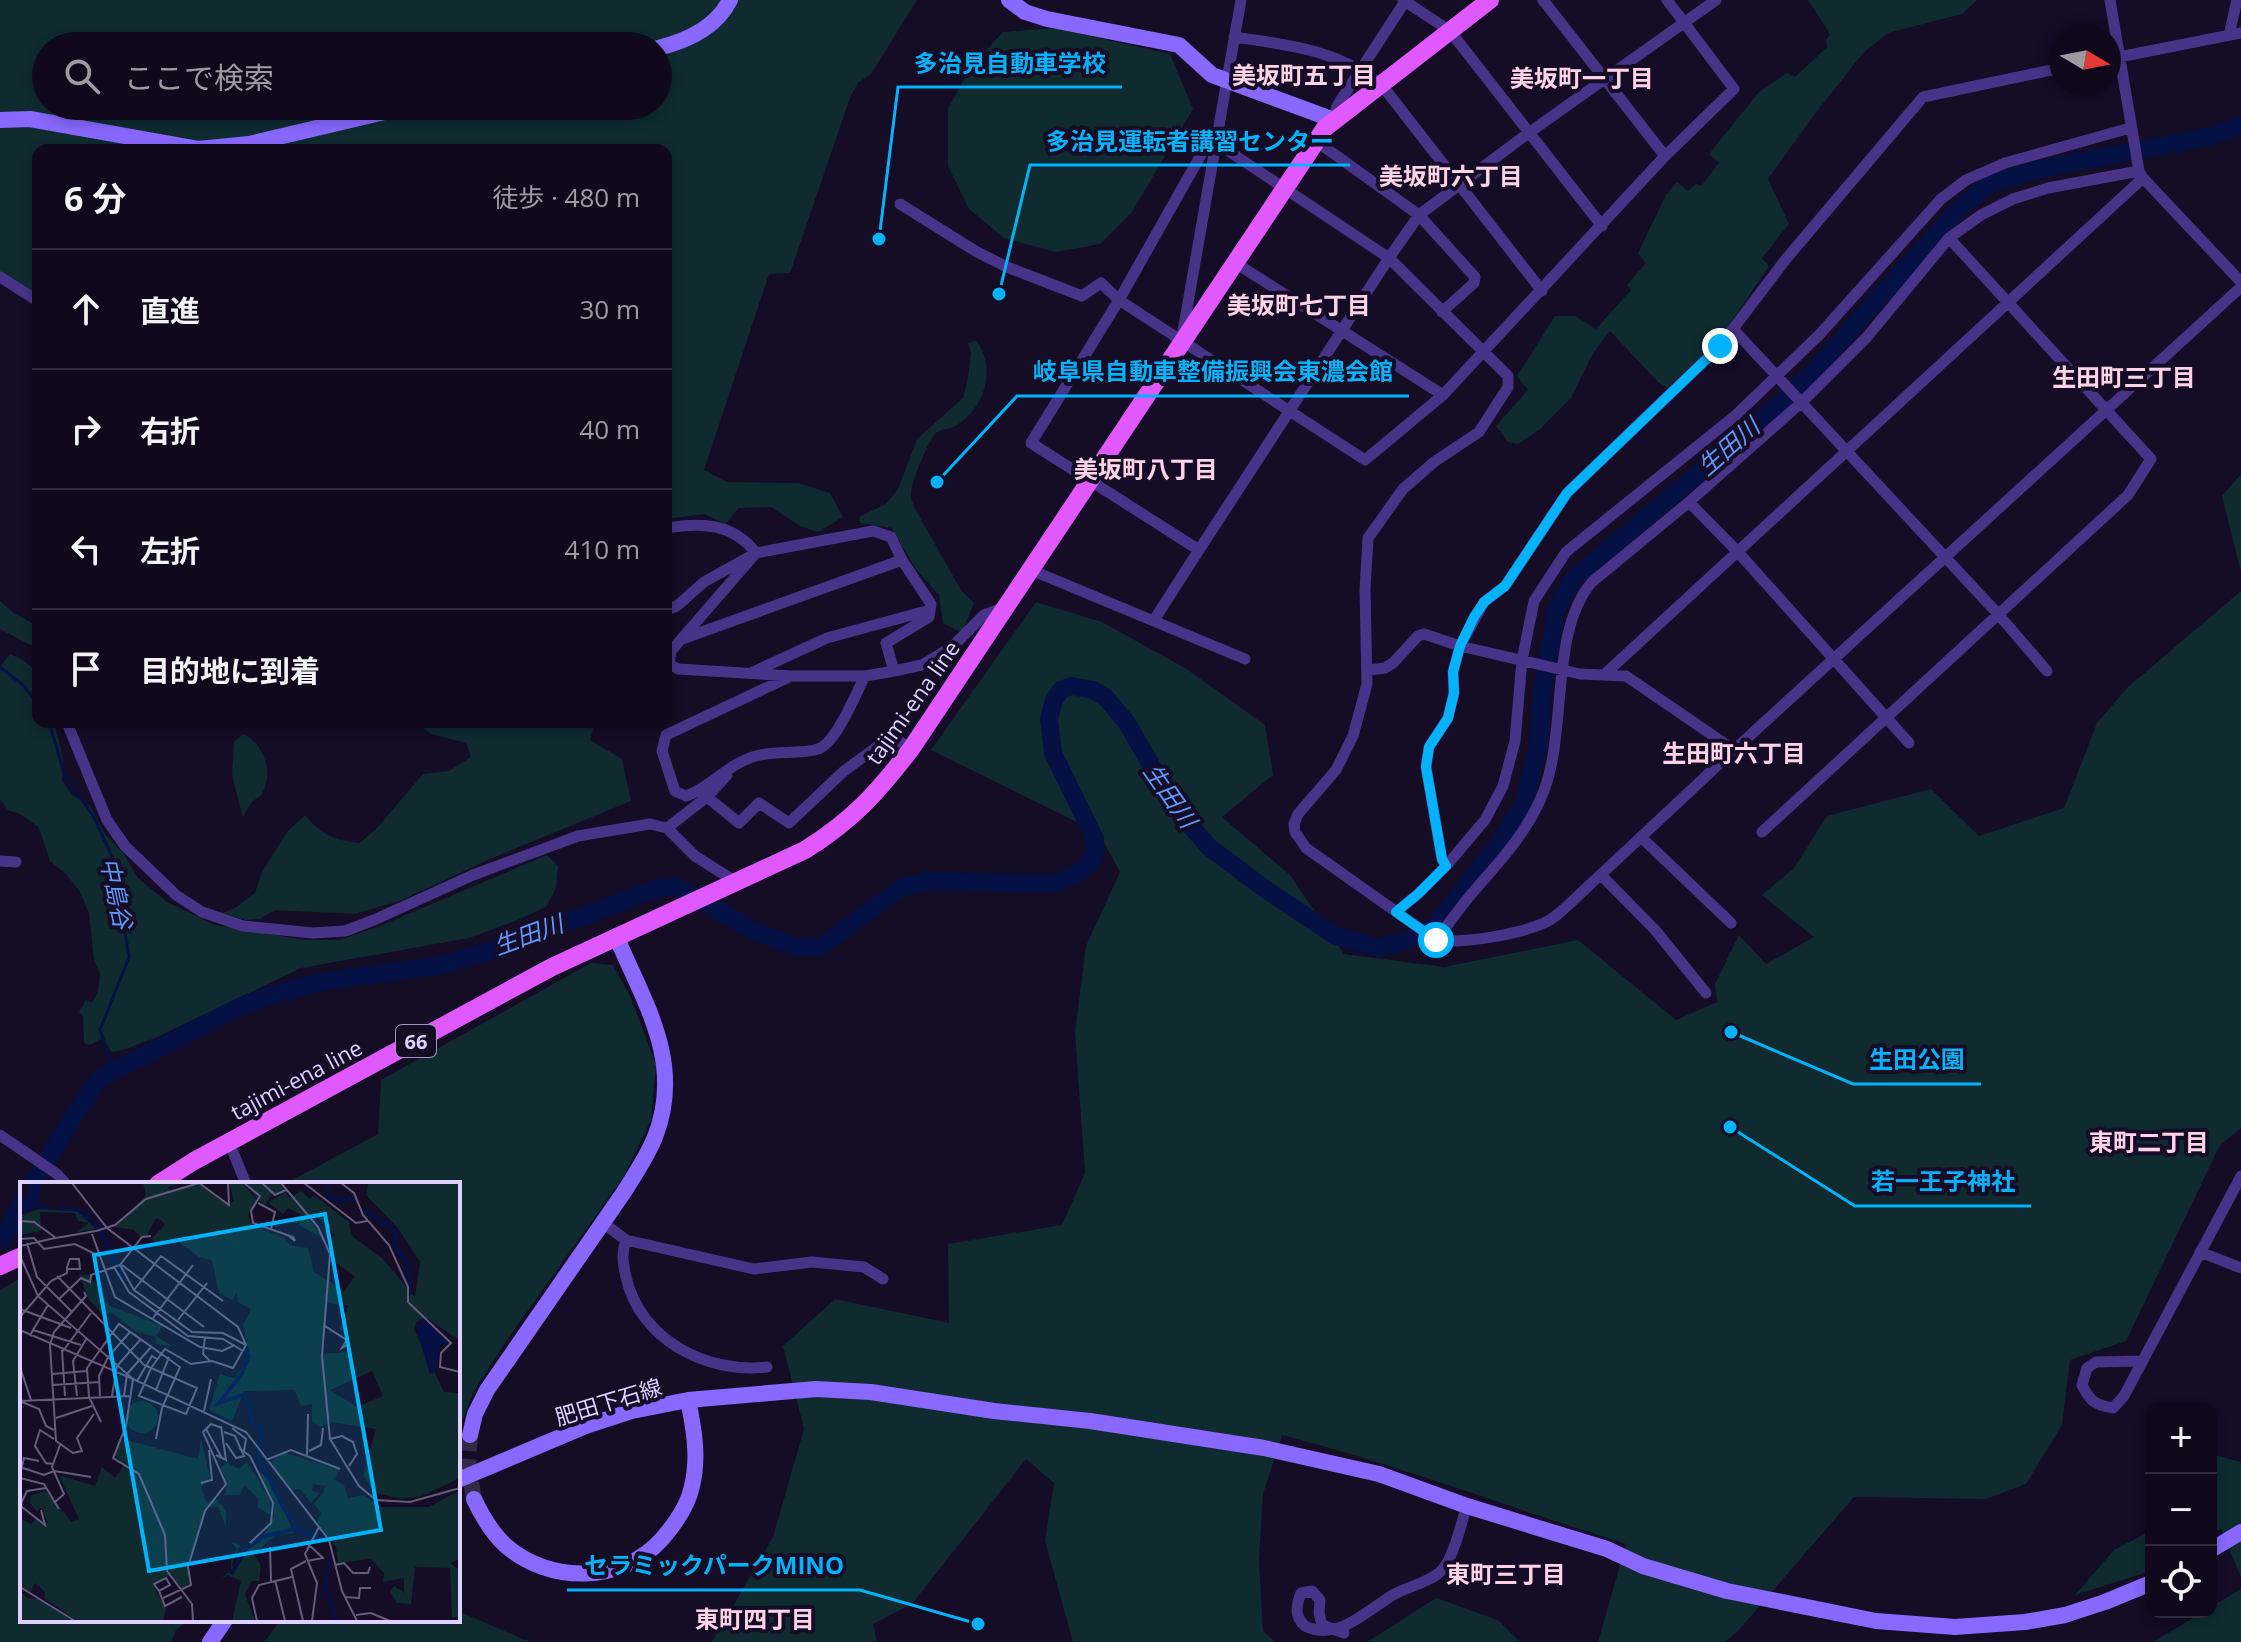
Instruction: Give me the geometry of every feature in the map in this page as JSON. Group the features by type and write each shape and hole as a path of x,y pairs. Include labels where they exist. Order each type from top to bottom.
{"main road":[{"name":"tajimi-ena line","path":"161,1182 229,1142 552,967 805,850 835,832 860,811 911,749 1316,141 1334,120 1490,0"},
{"path":"0,1266 20,1257"}],"street":[{"path":"672,45 700,32 717,18 730,0"},
{"path":"1009,0 1025,12 1047,19 1179,45 1212,75 1334,120 1337,106 1404,0 1450,31 1602,226"},
{"path":"1181,341 1241,0"},
{"path":"1543,0 1665,156"},
{"path":"900,204 1007,267 1082,296 1101,283 1119,300 1365,460 1443,395 1665,156 1734,89 1667,0"},
{"path":"1154,620 1419,215 1716,0"},
{"path":"2110,0 2112,24"},
{"path":"2121,57 2235,34 2237,0"},
{"path":"1234,37 1311,48 1361,69 1381,84 1542,291"},
{"path":"1446,866 1442,859 1426,767 1429,747 1448,718 1454,693 1453,672 1460,646 1484,602 1505,586 1567,493 1734,330 1786,259 1923,97 2049,71"},
{"path":"1215,142 1389,258 1508,376 1508,387 1479,432 1434,462 1403,489 1368,538 1365,589 1367,684 1353,736 1336,770 1298,814 1294,824 1295,832 1306,848 1436,940 1482,939 1546,923 1945,560 2241,284 2141,174 2121,89"},
{"path":"0,120 32,119"},
{"path":"35,120 162,144"},
{"path":"249,144 351,120"},
{"path":"1396,912 1446,866 1485,820 1503,786 1515,741 1522,660 1534,601 1566,552 1736,415 1820,334 1941,199 1966,180 2005,163 2130,128"},
{"path":"1316,141 1419,215 1475,277 1474,283 1442,312"},
{"path":"1199,550 1031,443 1119,300 1202,153 1215,142"},
{"path":"1436,940 1473,892 1501,863 1542,798 1550,767 1571,618 1582,593 1802,402 1867,337 1949,238 1981,215 2013,199 2048,188 2141,174"},
{"path":"1606,673 2007,303 2141,174"},
{"path":"1762,832 2128,495 2151,459 1949,238"},
{"path":"1234,262 1443,395"},
{"path":"0,277 32,297"},
{"path":"1734,330 1998,614 2047,671"},
{"path":"1689,502 1737,551 1909,743"},
{"path":"672,528 702,523 718,526 745,539 756,553"},
{"path":"672,608 704,582 756,553 873,531 891,537 931,604 929,617 914,629 886,643 894,671"},
{"path":"672,650 756,553"},
{"path":"682,639 902,560"},
{"path":"1031,570 1245,659"},
{"path":"672,666 678,669 791,676 865,676 894,671 922,665 952,647 984,615 1004,608"},
{"path":"749,673 827,638 930,610"},
{"path":"1369,670 1385,668 1418,636 1424,634 1460,646 1564,671 1626,676 1734,750"},
{"path":"791,676 666,735 662,751 675,791 686,796 697,793 726,768 755,756 820,749 831,741 865,676"},
{"path":"69,728 107,820 125,846 176,895 202,912 243,926 313,933 345,931 473,875 578,836 650,824 667,828 695,856 736,882"},
{"path":"707,797 739,823 759,803 789,823 844,771 892,736 911,749"},
{"path":"667,828 707,797 735,766"},
{"path":"1642,838 1731,923"},
{"path":"0,861 16,862"},
{"path":"1601,875 1656,931 1706,993"},
{"path":"470,1435 475,1414 487,1390 642,1163 661,1121 666,1089 662,1046 616,936"},
{"path":"0,1135 64,1182"},
{"path":"229,1142 245,1182"},
{"path":"2141,1361 2096,1362 2087,1368 2082,1385 2089,1400 2113,1408 2124,1396 2241,1176"},
{"path":"603,1223 626,1240 754,1269 812,1262 864,1267 883,1279"},
{"path":"626,1240 622,1259 629,1289 656,1331 673,1346 716,1365 745,1369 767,1367"},
{"path":"2200,1252 2241,1268"},
{"path":"688,1400 816,1389 871,1392 994,1411 1090,1421 1319,1459 1379,1474 1467,1506 1607,1549 1643,1566 1727,1591 1876,1621 1955,1627 2025,1622 2092,1606 2145,1585"},
{"name":"肥田下石線","path":"460,1479 586,1426 632,1411 688,1400 695,1440 692,1488 672,1527 655,1546 636,1560 599,1573 567,1573 548,1569 506,1545 485,1521 474,1499"},
{"path":"1344,1633 1322,1625 1320,1600 1312,1591 1301,1593 1296,1606 1299,1620 1312,1633 1327,1638 1344,1633 1354,1628 1390,1596 1440,1572 1448,1559 1467,1506"},
{"path":"2217,1546 2241,1532"},
{"path":"210,1642 224,1622"}],"green space":[{"path":"0,0 917,0 871,74 858,83 851,95 790,273 769,274 704,470 727,482 799,483 830,493 843,517 818,532 800,526 771,507 738,508 726,524 704,514 672,518 672,144 32,144 32,291 0,272"},
{"path":"1808,0 1977,0 1962,14 1888,33 1864,52 1814,115 1768,179 1789,224 1762,258 1769,266 1719,340 1667,388 1610,331 1593,353 1571,398 1540,429 1518,444 1508,442 1496,426 1528,390 1517,376 1555,316 1575,316 1596,329 1631,290 1627,285 1646,263 1638,253 1666,195 1677,182 1688,191 1696,184 1701,186 1719,163 1709,154 1759,92 1787,73 1795,77 1827,47 1826,40 1830,34"},
{"path":"1055,28 1170,54 1193,109 1132,212 1100,244 1056,252 1004,238 969,209 948,166 948,109 970,68 1003,32"},
{"path":"976,341 986,363 985,387 980,399 965,419 934,436 917,472 911,495 914,507 961,590 974,603 962,633 943,623 939,595 915,568 892,528 860,523 859,517 886,504 898,489 917,439 963,398 971,353 968,343"},
{"path":"2241,474 2241,572 2222,496"},
{"path":"2241,591 2241,1128 2220,1145 2126,1341 2070,1360 2062,1425 2026,1484 1986,1499 1854,1497 1738,1631 1725,1642 1598,1642 1626,1544 1412,1473 1282,1435 1263,1494 1259,1560 1263,1631 1275,1642 1073,1642 1045,1541 1054,1483 1026,1459 912,1604 873,1624 877,1642 712,1642 773,1537 804,1429 783,1346 835,1299 949,1323 948,1244 1062,1225 1085,1173 1075,1033 1086,946 1120,872 1099,833 931,750 1036,602 1102,622 1185,668 1265,725 1273,775 1222,817 1290,875 1344,954 1444,967 1578,940 1676,1020 1717,1002 1715,984 1739,935 1766,964 1814,937 1762,895 1794,868 1827,816 1931,789 1979,836 2064,808 2097,723 2128,687"},
{"path":"0,601 32,623 32,646 0,629"},
{"path":"10,654 32,668 32,728 55,728 63,759 62,780 72,795 90,806 106,835 124,854 138,878 167,902 215,925 305,940 339,940 380,926 547,855 558,866 556,888 546,907 469,938 301,968 153,1039 122,1050 111,1052 103,1038 90,1045 84,1043 83,1016 79,1012 86,1000 92,1003 98,992 100,974 94,960 89,913 80,892 66,874 50,861 39,828 22,815 8,810 0,799 0,667"},
{"path":"423,728 593,728 590,740 622,759 631,801 490,859 400,901 355,914 275,910 260,919 245,920 222,913 235,908 255,893 262,872 287,832 305,815 329,835 360,843 378,827 423,774 449,771 471,757 466,743 431,734"},
{"path":"243,734 261,751 267,777 262,794 251,804 243,818 232,775 234,742"},
{"path":"591,963 613,965 631,998 656,1065 651,1120 624,1176 509,1337 474,1391 461,1424 460,1182 289,1182 378,1134 381,1080"},
{"path":"20,1278 20,1622 186,1622 176,1630 171,1642 0,1642 0,1290"},
{"path":"2217,1456 2241,1462 2241,1577 2221,1529 2217,1531"},
{"path":"2145,1534 2145,1573 2075,1595 2114,1550"},
{"path":"2241,1589 2241,1642 2153,1642 2193,1618 2217,1618 2217,1603"},
{"path":"1436,1598 1498,1620 1520,1642 1367,1642"},
{"path":"460,1612 530,1642 264,1642 279,1622 460,1622"}],"waterway":[{"name":"生田川","path":"34,1182 100,1078 239,1007 275,994 326,981 442,965 500,948 657,888 677,887 754,931 796,947 820,947 903,887 929,881 1049,884 1069,877 1083,869 1095,852 1095,839 1053,753 1049,719 1054,700 1061,690 1071,686 1093,690 1106,698 1127,723 1170,798 1209,847 1334,935 1379,948 1402,942 1435,926 1497,846 1524,803 1538,748 1542,694 1556,610 1572,580 1756,425 1812,373 1955,213 1987,185 2036,170 2212,136 2241,125"},
{"name":"中島谷","path":"0,667 22,684 32,696"},
{"name":"中島谷","path":"51,728 65,776 94,817 114,861 129,957 100,1030 114,1071"},
{"name":"生田川","path":"0,1241 20,1206"}],"tunnel":[{"path":"470,1435 468,1466 474,1499"}],"place":[{"name":"多治見自動車学校","path":"879,239"},
{"name":"多治見運転者講習センター","path":"999,294"},
{"name":"岐阜県自動車整備振興会東濃会館","path":"937,482"},
{"name":"生田公園","path":"1731,1032"},
{"name":"若一王子神社","path":"1730,1127"},
{"name":"セラミックパークMINO","path":"978,1624"}],"district":[{"name":"美坂町五丁目","path":"1304,74"},
{"name":"美坂町一丁目","path":"1582,77"},
{"name":"美坂町六丁目","path":"1451,175"},
{"name":"美坂町七丁目","path":"1299,304"},
{"name":"生田町三丁目","path":"2124,376"},
{"name":"美坂町八丁目","path":"1146,468"},
{"name":"生田町六丁目","path":"1734,752"},
{"name":"東町二丁目","path":"2149,1141"},
{"name":"東町三丁目","path":"1506,1573"},
{"name":"東町四丁目","path":"755,1618"}],"route":[{"path":"1436,940 1396,912 1446,866 1442,859 1426,767 1429,747 1448,718 1454,693 1453,672 1460,646 1484,602 1505,586 1567,493 1720,346"}]}
